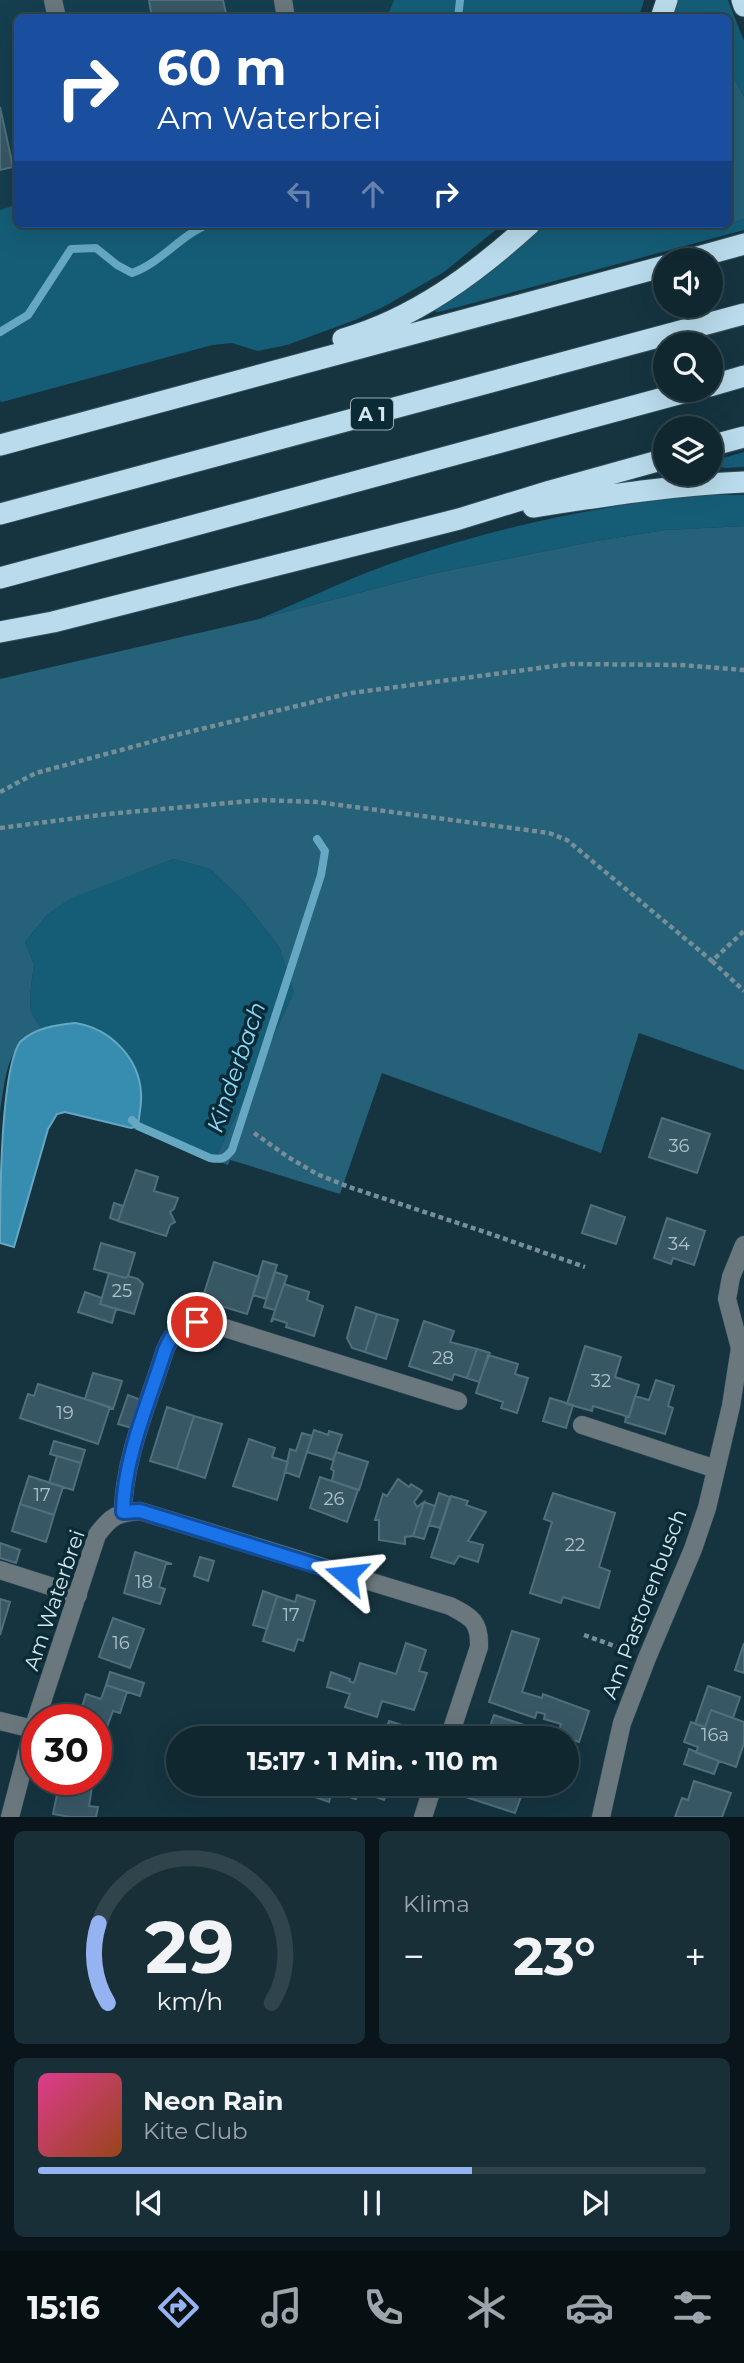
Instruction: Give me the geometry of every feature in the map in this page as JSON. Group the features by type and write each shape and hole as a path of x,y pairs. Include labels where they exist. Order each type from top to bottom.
{"highway":[{"path":"742,0 744,6"},
{"path":"194,393 300,351 393,321 458,282 526,228"},
{"path":"723,250 744,244"},
{"path":"0,445 653,269"},
{"name":"A 1","path":"0,514 744,314"},
{"path":"723,382 744,376"},
{"path":"0,578 653,401"},
{"path":"723,443 744,437"},
{"path":"0,632 53,622 459,519 653,462"},
{"path":"459,519 631,492 744,482"}],"street":[{"name":"Am Pastorenbusch","path":"600,1817 622,1723 693,1549 716,1469 740,1348 727,1299 731,1277 744,1245"},
{"path":"453,1726 479,1647 480,1633 475,1622 466,1615 450,1606 140,1511 123,1512 124,1489 132,1452 165,1350 171,1335 182,1326 197,1322 209,1323 458,1401"},
{"path":"582,1425 716,1469"},
{"name":"Am Waterbrei","path":"41,1704 97,1535 109,1519 123,1512"},
{"path":"0,1570 78,1595"},
{"path":"0,1721 21,1726"},
{"name":"Am Waterbrei","path":"10,1817 21,1775"},
{"path":"423,1817 430,1796"}],"path":[{"path":"0,792 36,773 180,734 351,693 570,664 681,665 744,670"},
{"path":"0,828 108,814 261,800 330,803 549,832 584,852 744,990"},
{"path":"712,961 744,931"},
{"path":"254,1133 297,1162 349,1188 585,1267"},
{"path":"584,1636 647,1658"}],"shaded area":[{"path":"0,0 394,0 389,14 14,14 14,205 0,210"},
{"path":"394,0 644,0 640,14 388,14"},
{"path":"675,0 728,0 744,41 744,97 732,74 732,14 670,14"},
{"path":"732,74 744,97 744,219 735,222 732,220"},
{"path":"14,205 14,228 498,228 444,272 385,306 287,345 258,351 232,343 212,345 2,402 0,210"},
{"path":"744,219 744,230 677,248 653,248 653,254 437,312 432,309 534,228 732,228 732,220 735,222"},
{"path":"744,452 744,467 723,468 723,458"},
{"path":"702,495 744,495 744,526 665,530 595,541 431,574 259,619 388,564 479,536 590,511"},
{"path":"744,526 744,1070 639,1033 601,1153 382,1073 340,1194 230,1160 228,1165 215,1160 294,992 279,947 244,902 210,869 173,859 69,899 47,915 25,942 34,964 31,1013 42,1029 30,1036 14,1053 6,1074 0,1112 0,679 259,619 431,574 595,541 665,530"},
{"path":"173,859 210,869 244,902 279,947 294,992 215,1160 131,1128 138,1126 141,1093 112,1039 99,1029 75,1023 42,1029 31,1014 30,995 34,964 25,942 47,915 69,898"},
{"path":"75,1023 99,1031 120,1046 128,1056 135,1068 141,1093 138,1126 131,1128 65,1112 57,1114 48,1129 14,1247 0,1243 2,1138 13,1057 20,1042 32,1033"}],"building":[{"path":"149,0 223,0 226,14 151,14"},
{"path":"0,107 13,167 0,170"},
{"path":"662,1118 710,1134 697,1173 649,1157"},
{"path":"136,1170 158,1177 154,1191 178,1198 170,1212 175,1222 170,1225 166,1236 118,1221"},
{"path":"114,1203 123,1206 118,1221 110,1218"},
{"path":"591,1205 625,1217 616,1244 582,1233"},
{"path":"667,1218 705,1231 694,1265 673,1258 671,1264 654,1258"},
{"path":"101,1243 135,1253 128,1276 125,1278 94,1269"},
{"path":"263,1261 277,1265 266,1299 253,1295"},
{"path":"214,1262 259,1277 247,1314 202,1300"},
{"path":"275,1272 287,1276 275,1310 264,1307"},
{"path":"109,1273 138,1279 143,1284 134,1314 100,1304"},
{"path":"284,1284 309,1292 307,1300 323,1306 314,1336 286,1327 287,1323 274,1319 271,1322"},
{"path":"85,1292 102,1298 100,1304 116,1309 112,1323 78,1312"},
{"path":"356,1307 377,1314 365,1352 352,1348 347,1338"},
{"path":"377,1314 398,1320 386,1359 365,1352"},
{"path":"424,1321 454,1331 450,1342 477,1349 467,1378 454,1374 452,1380 409,1366"},
{"path":"585,1346 621,1357 615,1377 639,1385 629,1417 593,1406 592,1411 567,1404"},
{"path":"477,1349 490,1353 479,1382 467,1378"},
{"path":"488,1355 518,1364 515,1374 528,1378 517,1413 501,1408 503,1402 476,1393"},
{"path":"93,1373 122,1381 113,1409 85,1399"},
{"path":"656,1380 674,1386 668,1406 673,1408 665,1434 625,1422 635,1396 649,1400"},
{"path":"38,1384 110,1407 98,1444 20,1418 28,1394 34,1396"},
{"path":"128,1395 141,1400 132,1428 118,1424"},
{"path":"550,1398 573,1405 566,1428 543,1421"},
{"path":"167,1407 194,1416 177,1469 150,1461"},
{"path":"194,1416 222,1424 205,1478 177,1469"},
{"path":"314,1430 328,1435 329,1431 342,1435 333,1460 307,1452"},
{"path":"302,1433 312,1436 299,1477 285,1472 290,1449 296,1451"},
{"path":"249,1439 275,1448 272,1457 288,1462 277,1500 233,1486"},
{"path":"54,1441 85,1450 81,1463 50,1454"},
{"path":"336,1452 368,1462 359,1490 332,1481 334,1471 331,1469"},
{"path":"57,1456 81,1463 73,1490 49,1483"},
{"path":"29,1476 63,1487 54,1515 20,1504"},
{"path":"320,1477 358,1490 347,1522 310,1508"},
{"path":"398,1479 409,1487 411,1484 422,1491 414,1502 417,1507 424,1502 413,1536 405,1537 405,1544 379,1540 379,1520 375,1520 383,1494 387,1496"},
{"path":"439,1493 450,1497 440,1528 429,1525"},
{"path":"553,1493 615,1513 599,1567 610,1571 599,1608 563,1597 561,1603 530,1593 552,1522 544,1519"},
{"path":"451,1496 468,1501 466,1505 486,1512 468,1541 483,1545 478,1562 459,1556 454,1564 431,1557"},
{"path":"424,1502 435,1506 424,1539 413,1536"},
{"path":"20,1504 54,1515 46,1542 12,1531"},
{"path":"0,1543 20,1550 16,1563 0,1558"},
{"path":"135,1552 172,1564 166,1564 159,1587 165,1589 160,1604 124,1593"},
{"path":"200,1557 214,1561 208,1581 194,1576"},
{"path":"263,1591 277,1596 267,1629 253,1625"},
{"path":"297,1595 315,1601 303,1641 298,1639 294,1651 263,1641 277,1596 295,1602"},
{"path":"0,1599 10,1602 0,1635"},
{"path":"113,1618 144,1629 130,1668 99,1657"},
{"path":"512,1631 539,1639 522,1692 542,1698 543,1694 589,1711 579,1742 579,1726 560,1726 561,1724 544,1719 545,1714 537,1712 535,1718 489,1702"},
{"path":"406,1643 426,1650 419,1671 427,1673 414,1710 382,1701 377,1717 345,1707 350,1694 327,1687 331,1672 354,1683 360,1663 396,1674"},
{"path":"744,1643 744,1673 735,1670"},
{"path":"110,1672 144,1683 140,1696 106,1685"},
{"path":"106,1685 127,1692 120,1713 113,1711 112,1714 112,1704 83,1704 86,1694 101,1699"},
{"path":"708,1686 740,1697 733,1718 711,1710 705,1727 695,1724"},
{"path":"711,1710 744,1722 744,1743 736,1767 696,1753 698,1747 684,1742 691,1722 705,1727"},
{"path":"494,1715 527,1726 490,1726"},
{"path":"389,1721 405,1726 387,1726"},
{"path":"689,1749 719,1761 714,1774 684,1764"},
{"path":"694,1781 731,1793 722,1817 675,1817 682,1798 688,1800"},
{"path":"57,1795 91,1795 89,1806 98,1807 96,1817 53,1814"},
{"path":"312,1796 331,1796 329,1802"},
{"path":"466,1796 521,1796 515,1813"}],"waterway":[{"name":"Kinderbach","path":"458,14 460,0"},
{"name":"Kinderbach","path":"0,332 28,315 71,249 96,248 132,273 152,263 201,228"},
{"name":"Kinderbach","path":"132,1120 138,1126 210,1158 223,1158 232,1150 321,875 325,851 317,839"}],"route":[{"path":"197,1322 182,1326 171,1335 165,1350 128,1465 123,1512 140,1511 346,1575"}]}
